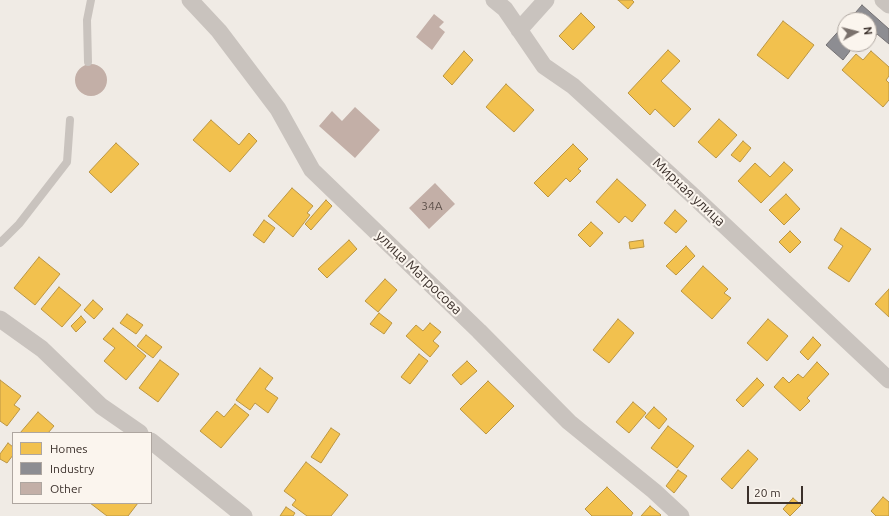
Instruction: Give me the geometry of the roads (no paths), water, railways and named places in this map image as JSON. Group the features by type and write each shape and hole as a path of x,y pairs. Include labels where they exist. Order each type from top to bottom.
{"street":[{"name":"улица Матросова","path":"190,0 219,31 278,109 312,170 479,331 569,422 654,491 681,516"},
{"name":"Мирная улица","path":"494,0 505,9 544,66 573,86 690,192 889,380"},
{"path":"519,30 546,0"},
{"path":"883,0 889,5"},
{"path":"0,319 42,349 102,406 139,432"},
{"path":"152,442 244,516"}],"lane":[{"path":"88,62 87,20 91,0"},
{"path":"0,243 19,224 66,162 70,120"}]}
